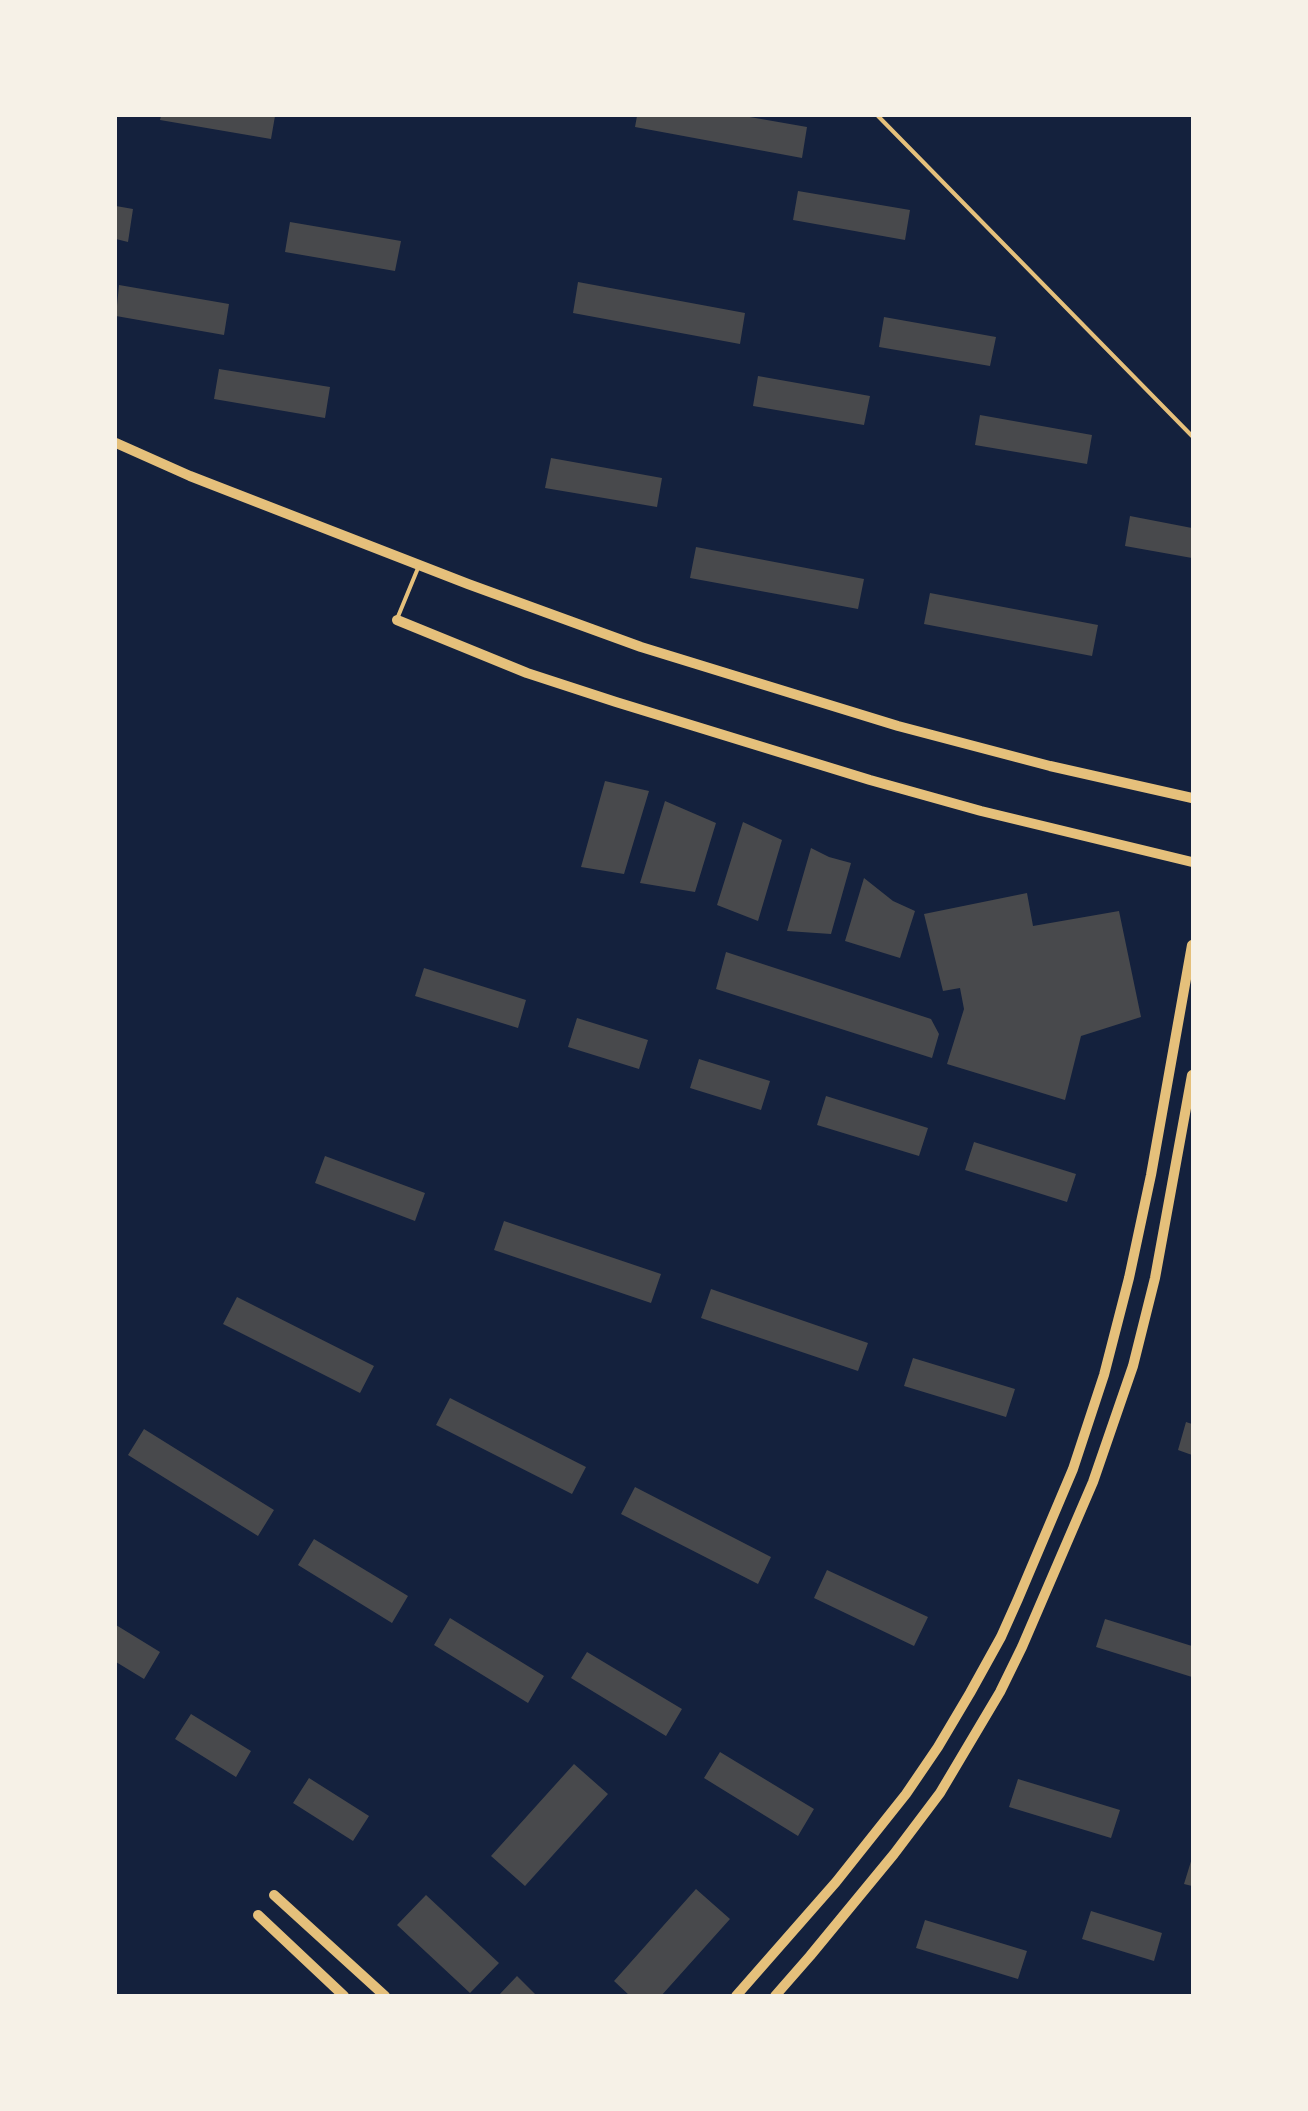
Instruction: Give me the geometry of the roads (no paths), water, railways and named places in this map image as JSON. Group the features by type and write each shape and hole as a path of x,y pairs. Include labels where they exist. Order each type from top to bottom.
{"main road":[{"path":"116,443 190,476 419,565 641,647 898,726 1050,766 1192,798"},
{"path":"397,620 527,673 870,780 981,811 1192,861"},
{"path":"736,1995 836,1882 906,1794 938,1747 970,1693 1018,1599 1072,1469 1110,1353 1151,1175 1192,945"},
{"path":"775,1995 887,1863 940,1793 1000,1692 1022,1647 1093,1482 1133,1366 1155,1278 1192,1075"},
{"path":"274,1894 385,1995"},
{"path":"258,1915 344,1995"}],"lane":[{"path":"878,116 1192,436"},
{"path":"397,620 419,565"}]}
